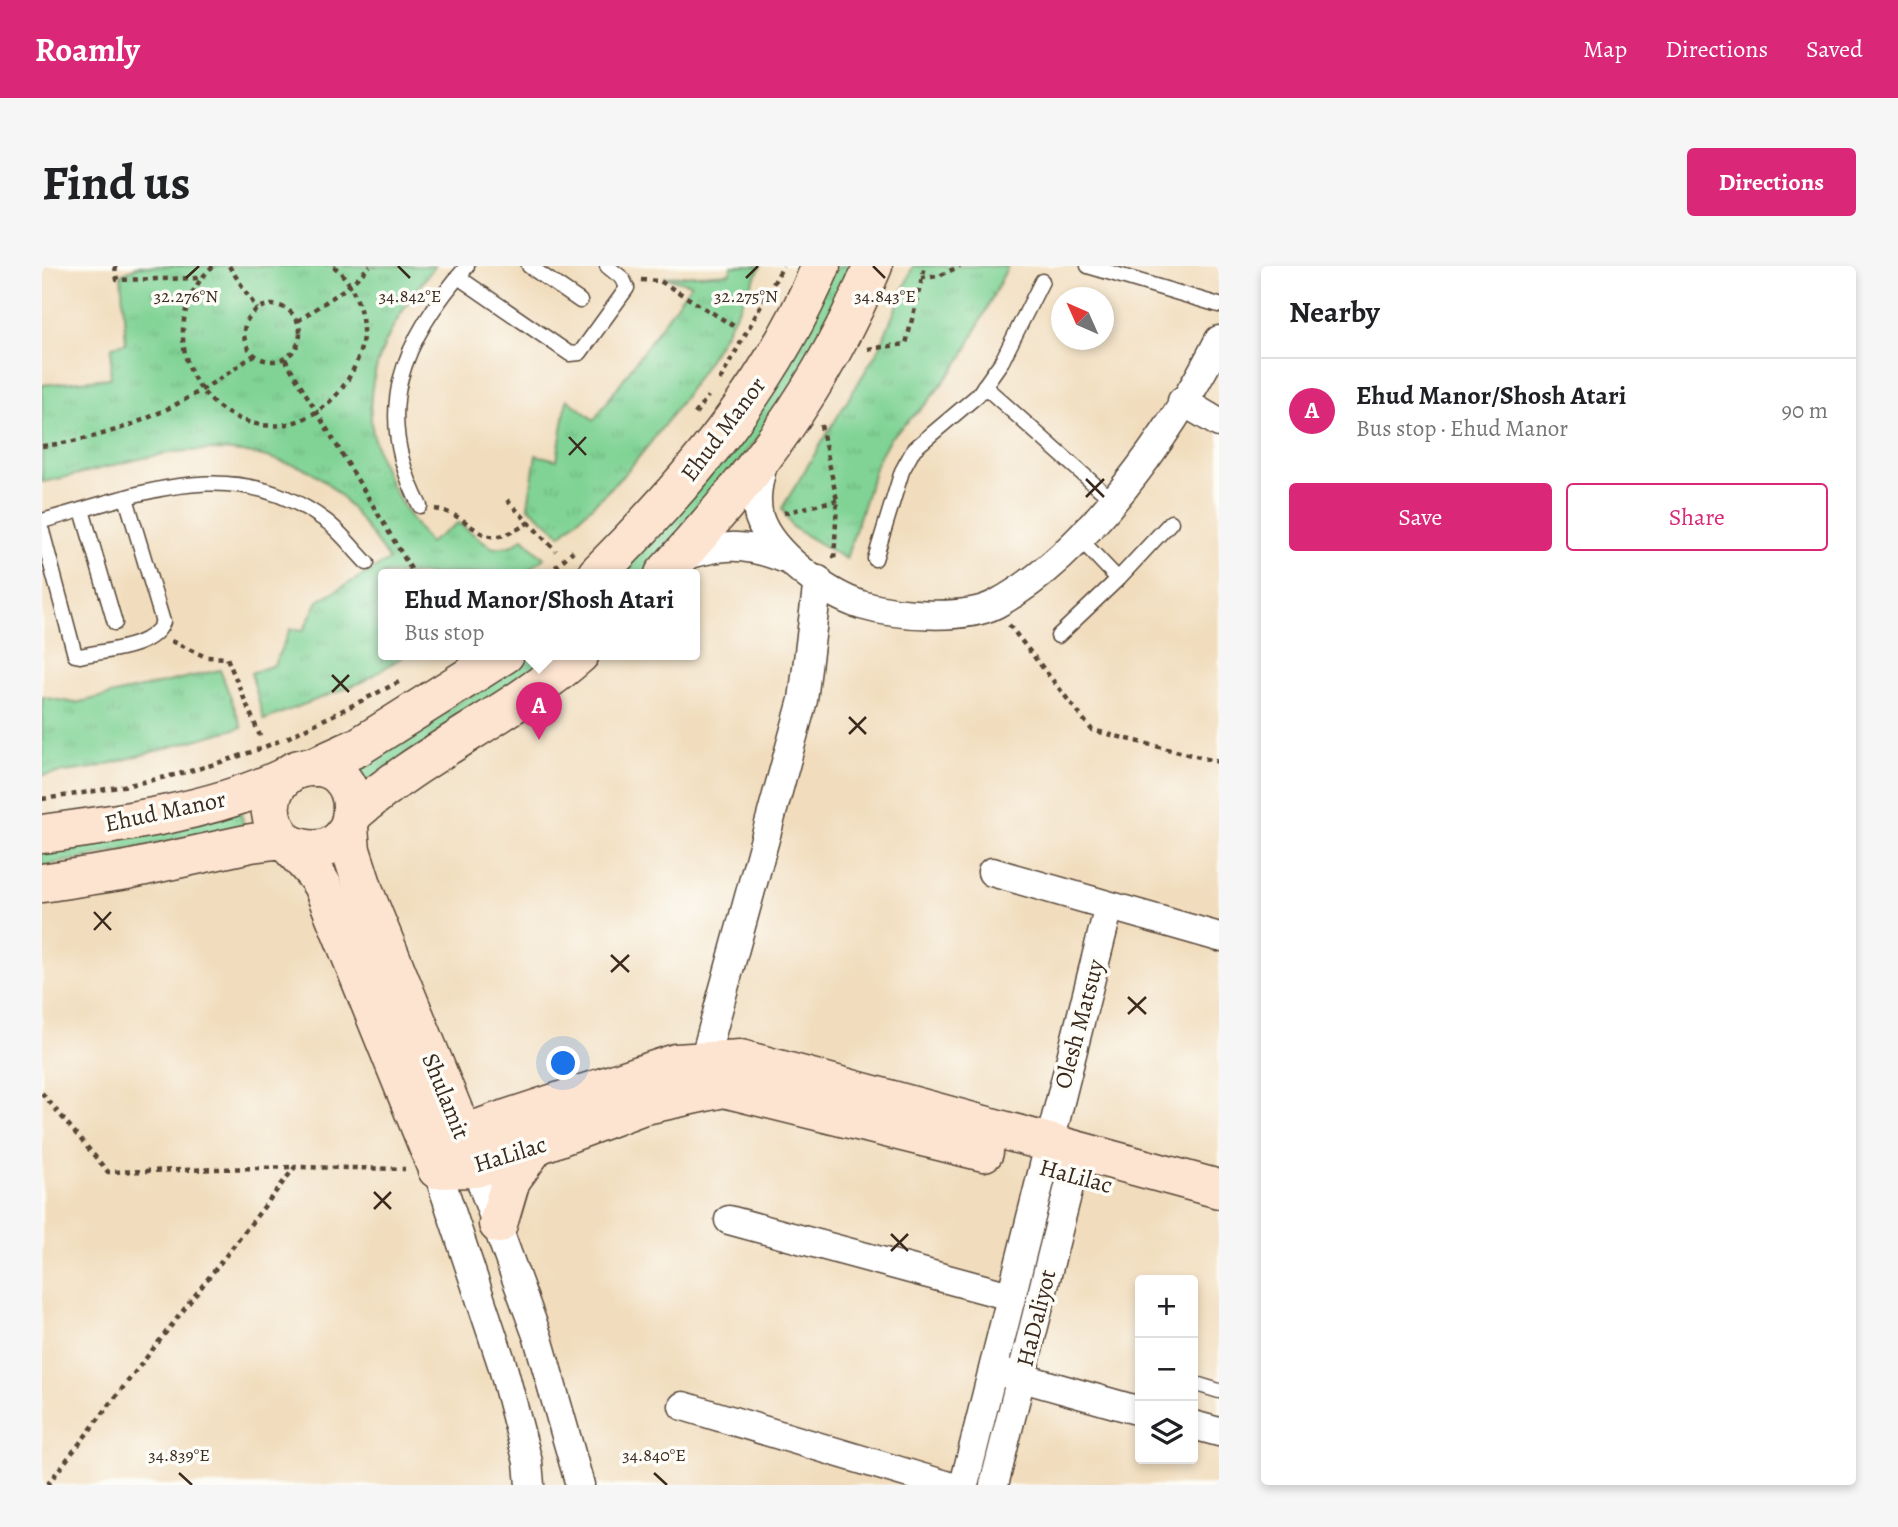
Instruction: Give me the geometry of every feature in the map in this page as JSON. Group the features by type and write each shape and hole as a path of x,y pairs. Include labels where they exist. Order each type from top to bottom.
{"street":[{"name":"Ehud Manor","path":"589,559 670,498 742,408 797,321 821,266"},
{"name":"Ehud Manor","path":"671,566 765,456 813,387 833,353 873,266"},
{"path":"765,456 756,500 768,538 789,560 826,585 860,604 900,612 948,615 994,606 1035,579 1079,538 1112,500 1153,449 1219,340"},
{"path":"1182,401 1219,423"},
{"path":"671,566 730,545 768,552 789,560"},
{"path":"704,1061 803,700 826,585"},
{"name":"Ehud Manor","path":"42,834 119,822 242,795 358,747 496,660"},
{"path":"351,821 348,787 338,776 299,772 271,800 270,813 286,842 302,849 320,849 340,839 351,821 431,755 523,699 572,660"},
{"name":"Shulamit","path":"351,821 351,850 365,894 498,1224 538,1338 580,1485"},
{"name":"Ehud Manor","path":"42,883 127,870 251,843 286,842"},
{"name":"Shulamit","path":"286,842 315,870 323,887 437,1170 502,1364 528,1462 530,1485"},
{"path":"992,872 1219,937"},
{"name":"Olesh Matsuy","path":"1060,1159 1109,906"},
{"name":"HaLilac","path":"437,1170 469,1151 497,1122 676,1063 741,1059 1060,1159 1219,1216"},
{"name":"HaLilac","path":"469,1151 534,1148 641,1106 724,1087 1060,1159 1219,1189"},
{"path":"444,1093 468,1109 497,1122"},
{"path":"498,1224 511,1180 534,1148"},
{"name":"HaDaliyot","path":"964,1485 1010,1296 1060,1159"},
{"name":"HaDaliyot","path":"994,1485 1021,1378 1060,1159"},
{"name":"HaDaliyot","path":"729,1220 1010,1296"},
{"path":"992,1369 1135,1409"},
{"path":"683,1406 946,1485"},
{"path":"1198,1426 1219,1432"}],"lane":[{"path":"529,266 580,301"},
{"path":"420,506 407,481 397,440 397,391 405,359 418,330 463,271 570,354 580,353 622,299 627,288 623,279 607,266"},
{"path":"1088,266 1219,304"},
{"path":"875,559 902,471 914,449 969,403 984,386 1027,316 1042,281"},
{"path":"984,386 1112,500"},
{"path":"42,521 185,484 223,482 258,486 291,499 328,522 367,563"},
{"path":"42,531 75,655 148,640 159,633 163,622 126,498"},
{"path":"82,510 115,623"},
{"path":"1058,636 1118,579 1171,522"},
{"path":"1079,538 1118,579"},
{"path":"1198,1384 1219,1391"}],"path":[{"path":"115,266 117,280 200,278"},
{"path":"213,266 200,278 185,306 181,338 188,368 210,400 236,418 267,425 299,421 317,412 342,392 358,364 364,333 356,296 333,266"},
{"path":"229,266 257,309"},
{"path":"298,321 349,286 370,266"},
{"path":"690,421 720,380 783,266"},
{"path":"833,353 906,344 925,266"},
{"path":"921,278 940,276 960,266"},
{"path":"623,279 660,281 737,328"},
{"path":"275,305 285,308 298,321 299,343 285,359 270,362 254,355 244,334 250,316 257,309 275,305"},
{"path":"42,446 109,434 161,414 204,391 254,355"},
{"path":"285,359 411,569"},
{"path":"813,387 837,500 826,585"},
{"path":"508,500 556,551"},
{"path":"760,519 837,500"},
{"path":"420,506 454,512 471,528 485,536 509,536 529,523"},
{"path":"562,569 589,559"},
{"path":"994,606 1092,730 1219,762"},
{"path":"159,633 182,648 206,657 227,659 260,736"},
{"path":"42,799 146,782 264,748 315,726 411,675"},
{"path":"42,1093 108,1171 295,1167 437,1170"},
{"path":"47,1485 295,1167"}],"green space":[{"path":"139,266 435,266 408,303 388,338 375,371 370,404 373,436 384,470 403,505 429,543 458,523 493,548 511,546 523,538 544,558 530,569 378,569 378,660 397,660 362,682 264,720 251,673 274,665 290,629 303,631 318,601 389,560 355,512 335,490 312,472 246,453 186,451 42,482 42,385 110,378 112,346 126,343 121,274"},
{"path":"731,266 761,266 703,369 670,418 633,464 561,535 528,506 536,455 557,460 567,399 594,420 691,284 664,277 730,273"},
{"path":"838,266 860,266 803,381 653,569 623,569"},
{"path":"913,266 1008,266 962,358 927,403 890,438 878,459 846,559 792,527 782,508 880,347"},
{"path":"522,660 554,660 366,788 353,767"},
{"path":"220,670 242,727 94,768 42,775 42,697 75,703"},
{"path":"241,811 244,827 42,866 42,849"}],"place":[{"name":"Ehud Manor/Shosh Atari","path":"539,740"}]}
